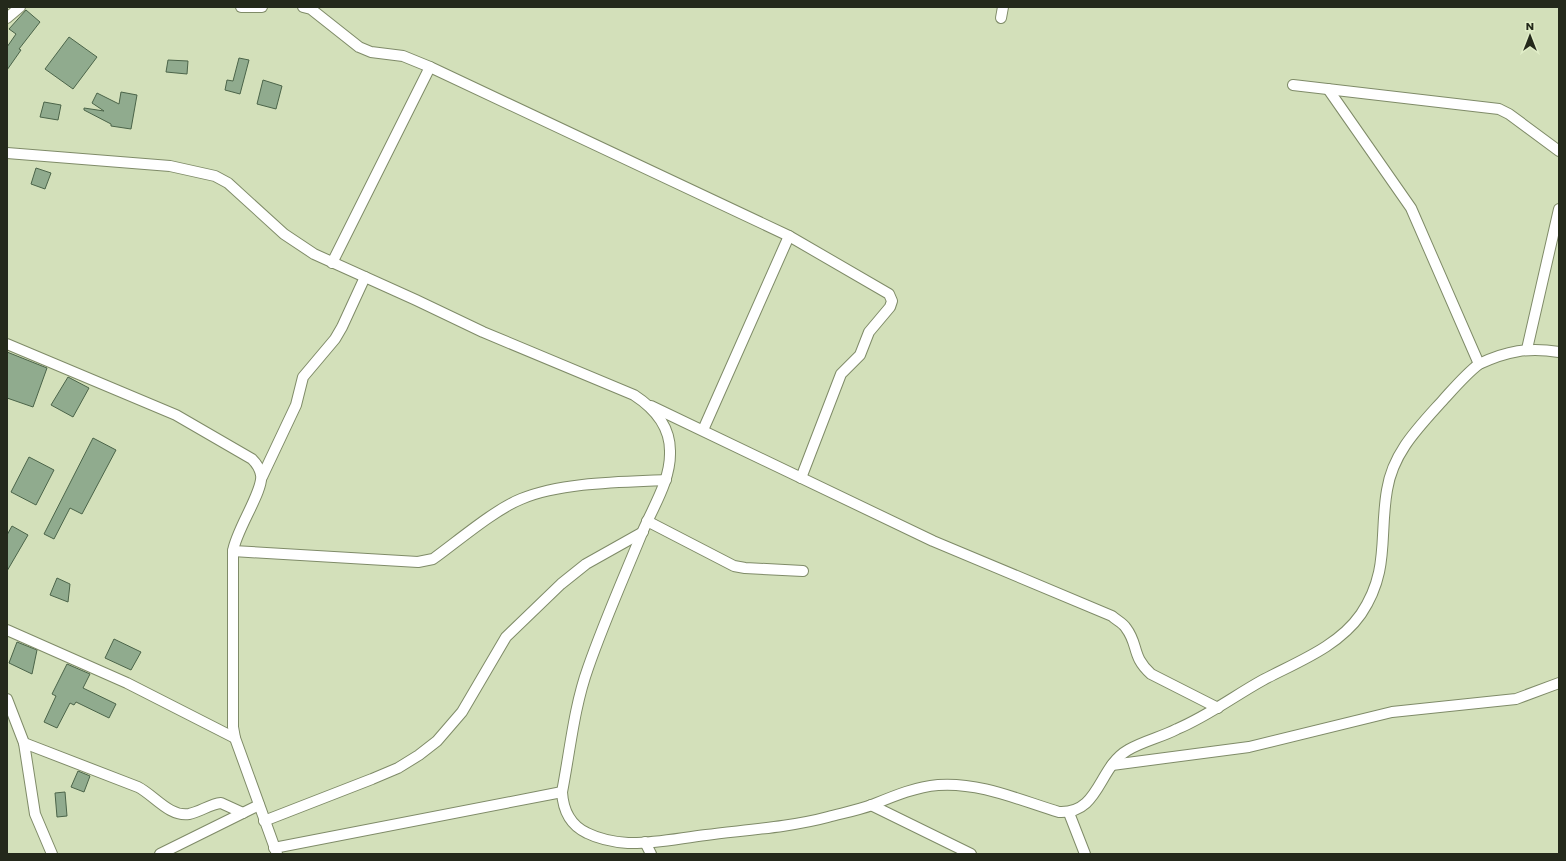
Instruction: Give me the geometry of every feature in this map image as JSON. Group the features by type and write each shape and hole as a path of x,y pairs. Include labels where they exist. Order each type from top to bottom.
{"street":[{"path":"7,18 20,7"},
{"path":"241,7 262,7"},
{"path":"304,7 311,9 359,47 371,52 403,56 430,67 789,236 889,294 892,301 890,307 868,332 860,355 841,374 801,478"},
{"path":"1001,18 1002,7"},
{"path":"332,263 430,67"},
{"path":"1293,85 1499,109 1559,151"},
{"path":"1328,89 1411,208 1479,364"},
{"path":"7,153 170,166 215,176 228,183 284,234 314,254 332,263 483,332 634,396 933,541 1112,616 1126,627 1133,640 1136,656 1142,666 1151,674 1218,708"},
{"path":"1527,349 1559,209"},
{"path":"703,430 789,236"},
{"path":"365,277 335,339 302,377 296,405 262,477 261,487 240,528 233,551 232,714 235,738 264,821 276,851 562,792"},
{"path":"7,344 176,415 252,459 259,467 262,477"},
{"path":"648,404 661,420 669,436 671,452 666,480 642,532 588,668 580,696 562,792 563,804 570,820 585,833 606,840 645,842 754,829 812,820 871,805 891,796 915,789 939,785 964,785 985,788 1058,812 1078,810 1087,803 1112,765 1128,750 1176,730 1218,708 1263,681 1308,658 1340,635 1360,615 1375,590 1382,562 1387,490 1392,470 1399,452 1411,436 1479,364 1491,358 1527,349 1559,352"},
{"path":"233,551 422,562 433,559 500,510 520,499 539,492 603,483 666,480"},
{"path":"647,521 734,566 803,571"},
{"path":"264,821 398,768 419,754 437,740 462,712 506,637 561,584 586,564 642,532"},
{"path":"7,630 127,683 235,738"},
{"path":"1112,765 1249,747 1392,712 1516,699 1559,683"},
{"path":"7,699 24,743 35,814 52,854"},
{"path":"24,743 138,787 152,795 162,805 182,814 192,813 221,802 243,813"},
{"path":"160,854 258,805"},
{"path":"871,805 971,854"},
{"path":"1069,812 1085,854"},
{"path":"645,842 651,854"}],"building":[{"path":"26,10 40,22 19,49 21,50 7,70 7,47 16,34 9,29"},
{"path":"69,37 97,57 73,89 45,69"},
{"path":"239,58 249,60 240,94 225,90 227,80 233,81"},
{"path":"168,60 188,61 187,74 166,72"},
{"path":"263,80 282,86 276,109 257,104"},
{"path":"121,92 137,95 131,129 111,126 111,124 84,110 84,108 104,111 92,103 97,93 119,104"},
{"path":"44,102 61,105 58,120 40,117"},
{"path":"36,168 51,173 45,189 31,184"},
{"path":"7,352 47,368 33,407 7,398"},
{"path":"68,377 89,388 73,417 51,405"},
{"path":"93,438 116,450 82,514 70,508 54,539 44,534"},
{"path":"29,457 54,470 36,505 11,492"},
{"path":"12,526 28,535 7,571 7,535"},
{"path":"57,578 70,584 68,602 50,595"},
{"path":"114,639 141,652 131,670 105,658"},
{"path":"17,642 37,650 32,674 9,663"},
{"path":"67,664 90,674 83,688 116,704 109,718 76,702 74,705 70,703 57,728 44,722 56,696 52,694"},
{"path":"78,771 90,776 84,792 71,787"},
{"path":"65,792 67,816 57,817 55,793"}]}
